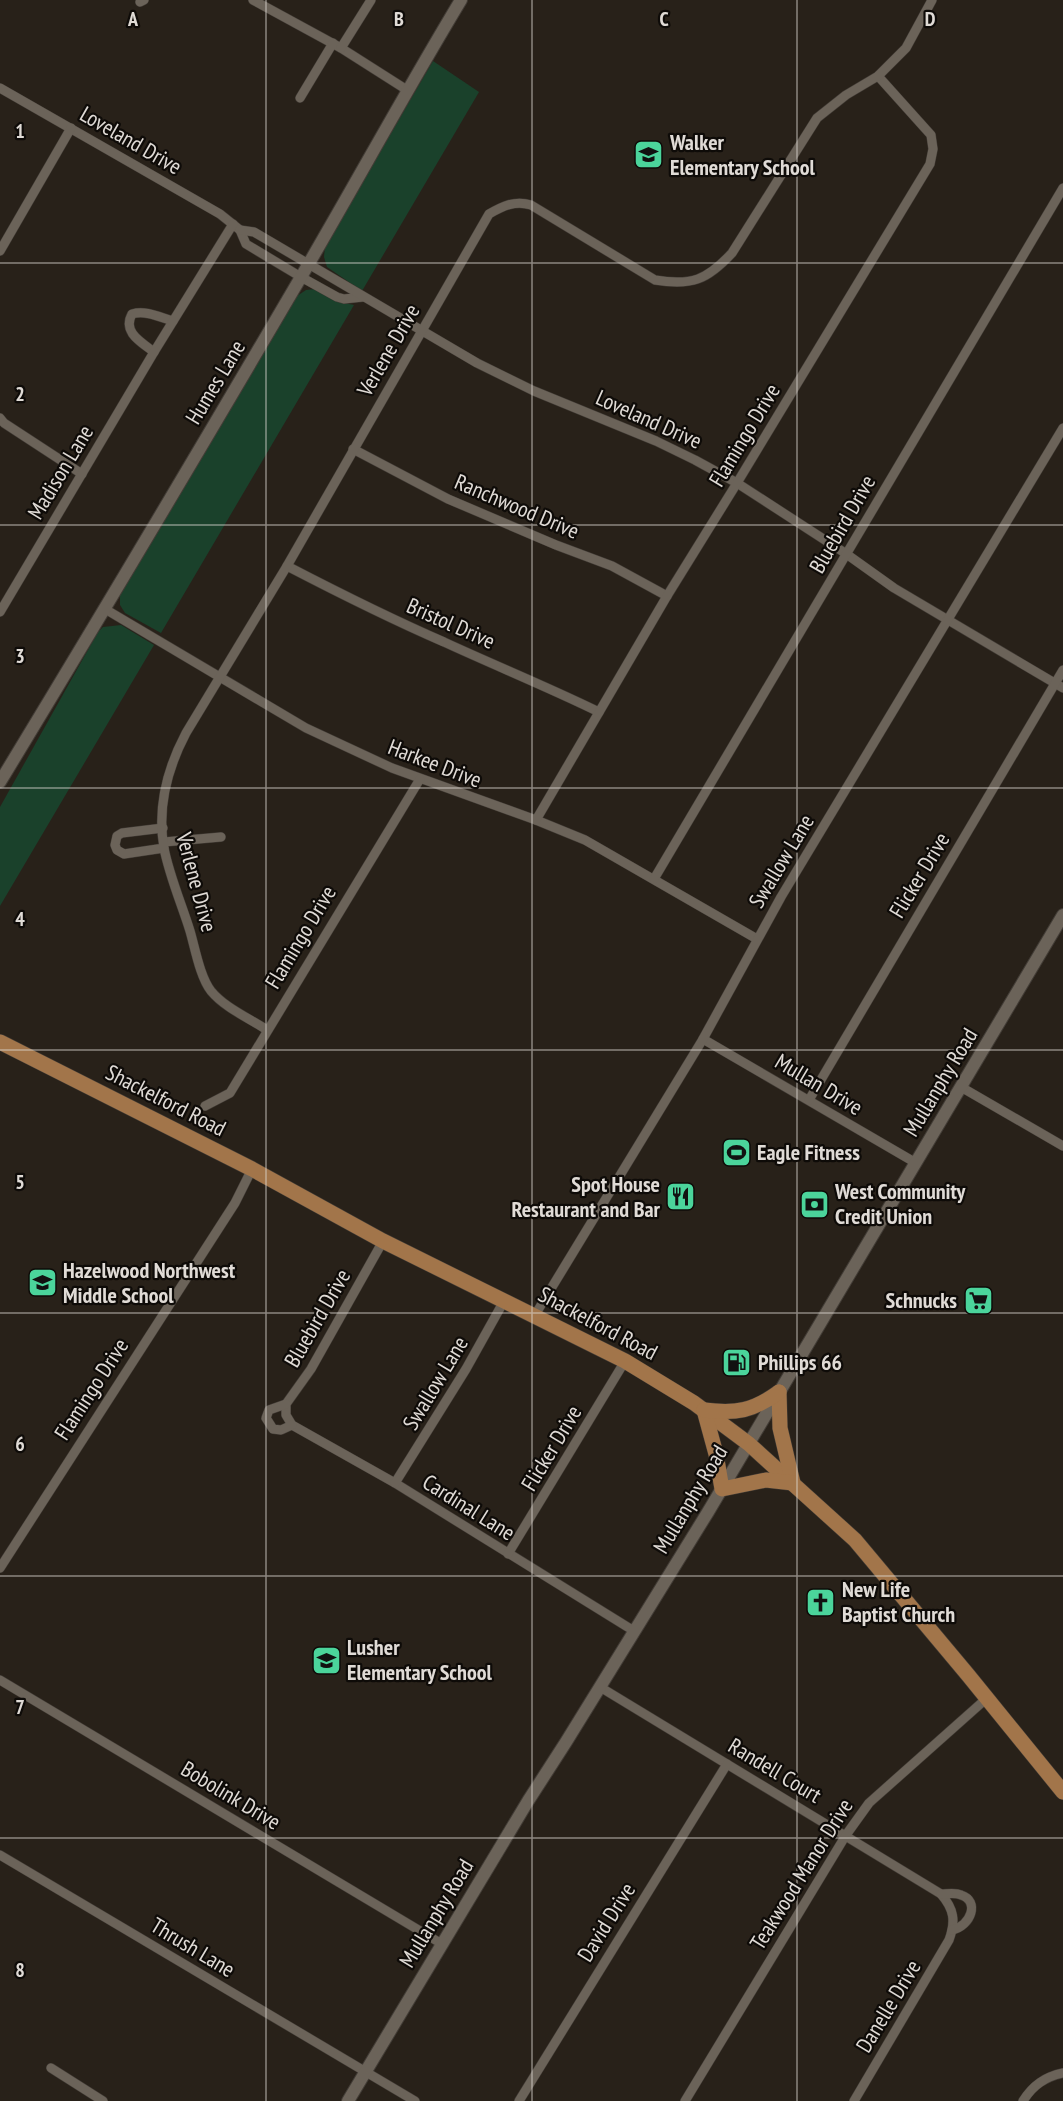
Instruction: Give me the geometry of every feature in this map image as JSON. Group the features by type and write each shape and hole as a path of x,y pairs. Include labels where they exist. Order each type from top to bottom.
{"main road":[{"name":"Shackelford Road","path":"0,1042 252,1169 383,1240 625,1361 704,1410 749,1444 855,1540 1063,1792"},
{"path":"779,1392 780,1428 793,1483 766,1480 722,1489 716,1454 704,1410 723,1412 746,1410 762,1404 779,1392"}],"street":[{"path":"253,0 337,46 407,90"},
{"path":"300,98 371,0"},
{"name":"Humes Lane","path":"0,782 309,264 407,90 461,0"},
{"name":"Verlene Drive","path":"267,1030 219,1000 209,989 200,965 164,845 164,792 174,755 287,566 489,214 506,205 524,203 531,205 655,280 690,282 704,277 732,253 817,118 846,95 878,76 906,48 932,0"},
{"name":"Flamingo Drive","path":"536,820 667,597 930,164 933,149 932,135 878,76"},
{"name":"Loveland Drive","path":"0,88 220,214 237,227 254,232 477,363 534,391 656,441 737,483 845,553 894,588 1059,686"},
{"path":"0,251 71,128"},
{"name":"Bluebird Drive","path":"654,879 1063,188"},
{"name":"Loveland Drive","path":"237,227 246,244 337,297 344,299 363,297"},
{"name":"Madison Lane","path":"1,609 173,321 237,227"},
{"path":"154,352 135,337 129,328 132,314 150,313 173,321"},
{"path":"0,418 4,423 82,474"},
{"name":"Swallow Lane","path":"535,1315 703,1039 757,939 1063,428"},
{"name":"Ranchwood Drive","path":"353,450 448,499 612,566 667,597"},
{"name":"Bristol Drive","path":"287,566 365,606 547,686 599,712"},
{"name":"Harkee Drive","path":"105,609 264,705 342,747 420,779 585,840 757,939"},
{"name":"Flicker Drive","path":"810,1100 1059,686 1063,670"},
{"name":"Flamingo Drive","path":"205,1106 230,1093 420,779"},
{"path":"163,828 122,833 117,836 115,845 117,850 124,854 164,845 222,837"},
{"name":"Mullanphy Road","path":"348,2101 528,1801 722,1489 1063,915"},
{"name":"Mullan Drive","path":"703,1039 916,1163"},
{"path":"962,1087 1063,1146"},
{"name":"Flamingo Drive","path":"0,1568 235,1203 252,1169"},
{"name":"Bluebird Drive","path":"292,1425 281,1430 273,1429 266,1418 269,1410 286,1404 311,1369 383,1240"},
{"name":"Swallow Lane","path":"395,1483 461,1378 504,1301"},
{"name":"Flicker Drive","path":"508,1554 625,1361"},
{"name":"Cardinal Lane","path":"286,1404 286,1415 292,1425 395,1483 634,1631"},
{"name":"Bobolink Drive","path":"0,1680 442,1944"},
{"name":"Randell Court","path":"600,1687 941,1894 953,1912"},
{"name":"Teakwood Manor Drive","path":"685,2101 846,1835 868,1803 987,1698"},
{"name":"David Drive","path":"519,2101 727,1764"},
{"name":"Thrush Lane","path":"1,1859 415,2101"},
{"name":"Danelle Drive","path":"941,1894 962,1895 967,1898 970,1906 971,1915 967,1923 961,1928 952,1930"},
{"name":"Danelle Drive","path":"854,2101 942,1953 952,1930 953,1912"},
{"path":"51,2068 103,2101"},
{"path":"1023,2101 1036,2084 1049,2076 1063,2073"}],"green space":[{"path":"433,61 479,92 362,291 327,267 324,257 325,246"},
{"path":"315,289 340,302 354,305 161,633 125,613 120,605 120,595 297,296 306,290"},
{"path":"121,625 154,645 0,906 0,807 98,632 103,627"}],"place":[{"name":"Walker Elementary School","path":"649,155"},
{"name":"Eagle Fitness","path":"736,1152"},
{"name":"Spot House Restaurant and Bar","path":"681,1197"},
{"name":"West Community Credit Union","path":"814,1204"},
{"name":"Hazelwood Northwest Middle School","path":"42,1283"},
{"name":"Schnucks","path":"978,1300"},
{"name":"Phillips 66","path":"737,1362"},
{"name":"New Life Baptist Church","path":"821,1602"},
{"name":"Lusher Elementary School","path":"326,1660"}]}
